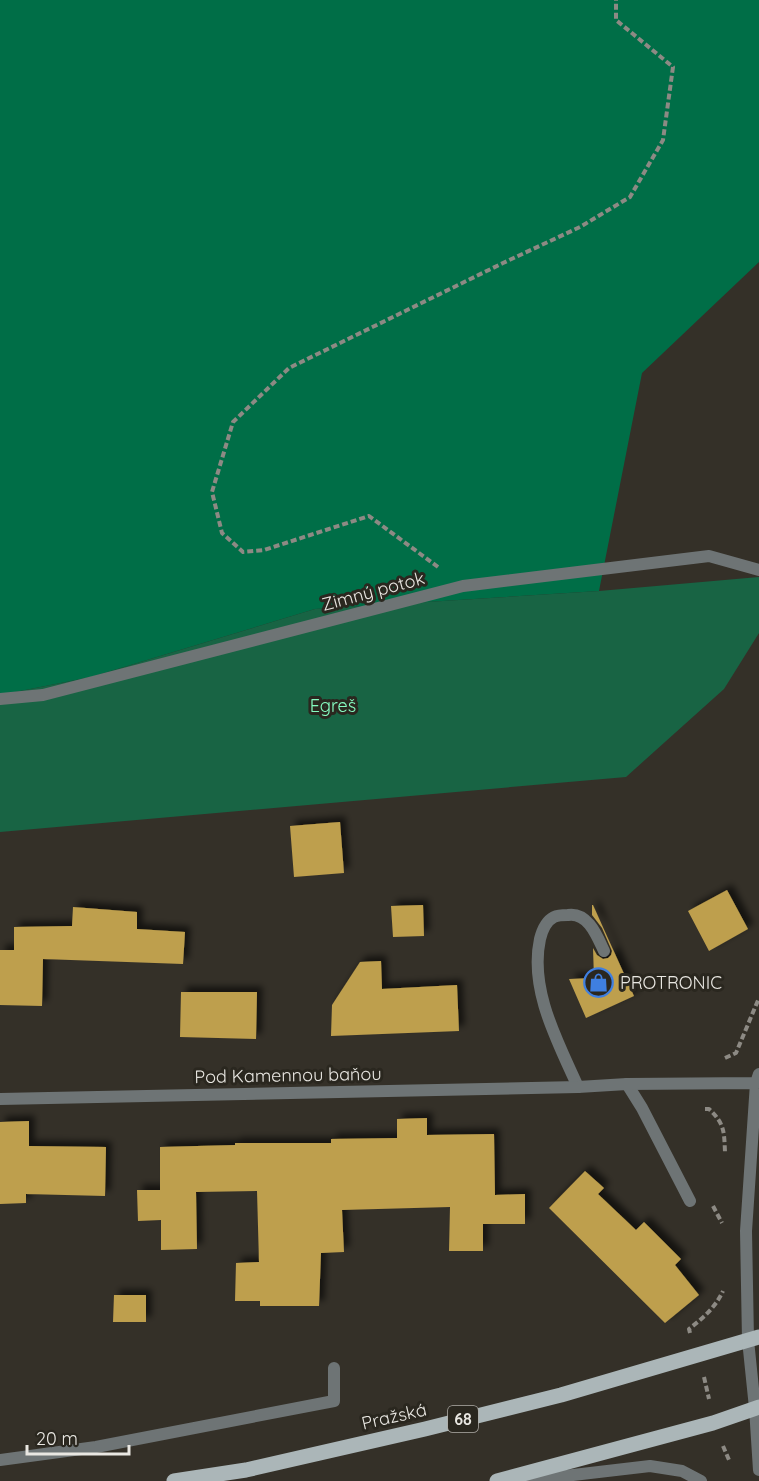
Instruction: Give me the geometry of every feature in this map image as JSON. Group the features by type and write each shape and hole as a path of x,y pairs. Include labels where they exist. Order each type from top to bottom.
{"main road":[{"name":"Pražská","path":"174,1481 246,1470 436,1426 561,1395 754,1339"},
{"path":"497,1481 713,1423 757,1408"}],"street":[{"name":"Zimný potok","path":"0,699 43,695 464,586 709,556 759,570"},
{"path":"578,1087 552,1027 540,988 537,952 542,929 554,917 573,914 588,922 604,951"},
{"name":"Pod Kamennou baňou","path":"0,1099 578,1087 758,1078 746,1231 754,1339 758,1464"},
{"path":"627,1084 642,1108 690,1201"},
{"name":"Pod Kamennou baňou","path":"753,1139 759,1159"},
{"path":"0,1460 96,1447 334,1401 334,1368"},
{"path":"522,1481 650,1466 682,1471 701,1481"}],"path":[{"path":"464,586 369,516 264,550 243,552 222,533 212,492 233,422 289,368 580,227 630,197 663,140 673,67 616,20 615,0"},
{"path":"698,1109 709,1109 721,1123 724,1129 726,1163"},
{"path":"713,1205 723,1226"},
{"path":"722,1467 729,1460 758,1464"}],"green space":[{"path":"0,0 759,0 759,262 642,373 599,591 315,609 91,677 0,695"},
{"name":"Egreš","path":"759,577 759,633 724,689 626,777 0,832 0,695 91,677 315,609 599,591"}],"building":[{"path":"340,822 344,873 294,877 290,826"},
{"path":"727,890 748,929 709,951 688,911"},
{"path":"423,905 424,936 393,937 391,906"},
{"name":"PROTRONIC","path":"592,905 634,996 586,1018 569,979 594,978 593,948 603,959 608,958 612,951 602,928 592,915"},
{"path":"73,907 137,912 137,929 185,932 183,964 43,959 42,1006 0,1005 0,950 14,950 14,927 72,926"},
{"path":"381,961 382,989 457,985 459,1031 331,1036 332,1005 360,962"},
{"path":"181,992 257,992 256,1039 180,1037"},
{"path":"427,1118 427,1135 494,1134 495,1195 525,1194 525,1224 483,1224 483,1251 449,1251 450,1207 342,1210 344,1252 321,1253 319,1306 260,1306 260,1301 235,1301 236,1263 259,1262 257,1191 196,1192 197,1249 161,1250 161,1220 138,1221 137,1190 160,1190 160,1147 235,1145 235,1143 331,1143 331,1139 397,1138 397,1119"},
{"path":"29,1121 29,1146 106,1147 105,1196 26,1194 26,1203 0,1204 0,1122"},
{"path":"585,1171 604,1188 598,1194 636,1230 644,1222 681,1259 675,1265 699,1295 665,1323 549,1208"},
{"path":"114,1295 146,1295 146,1322 113,1322"}],"place":[{"name":"PROTRONIC","path":"599,982"}]}
